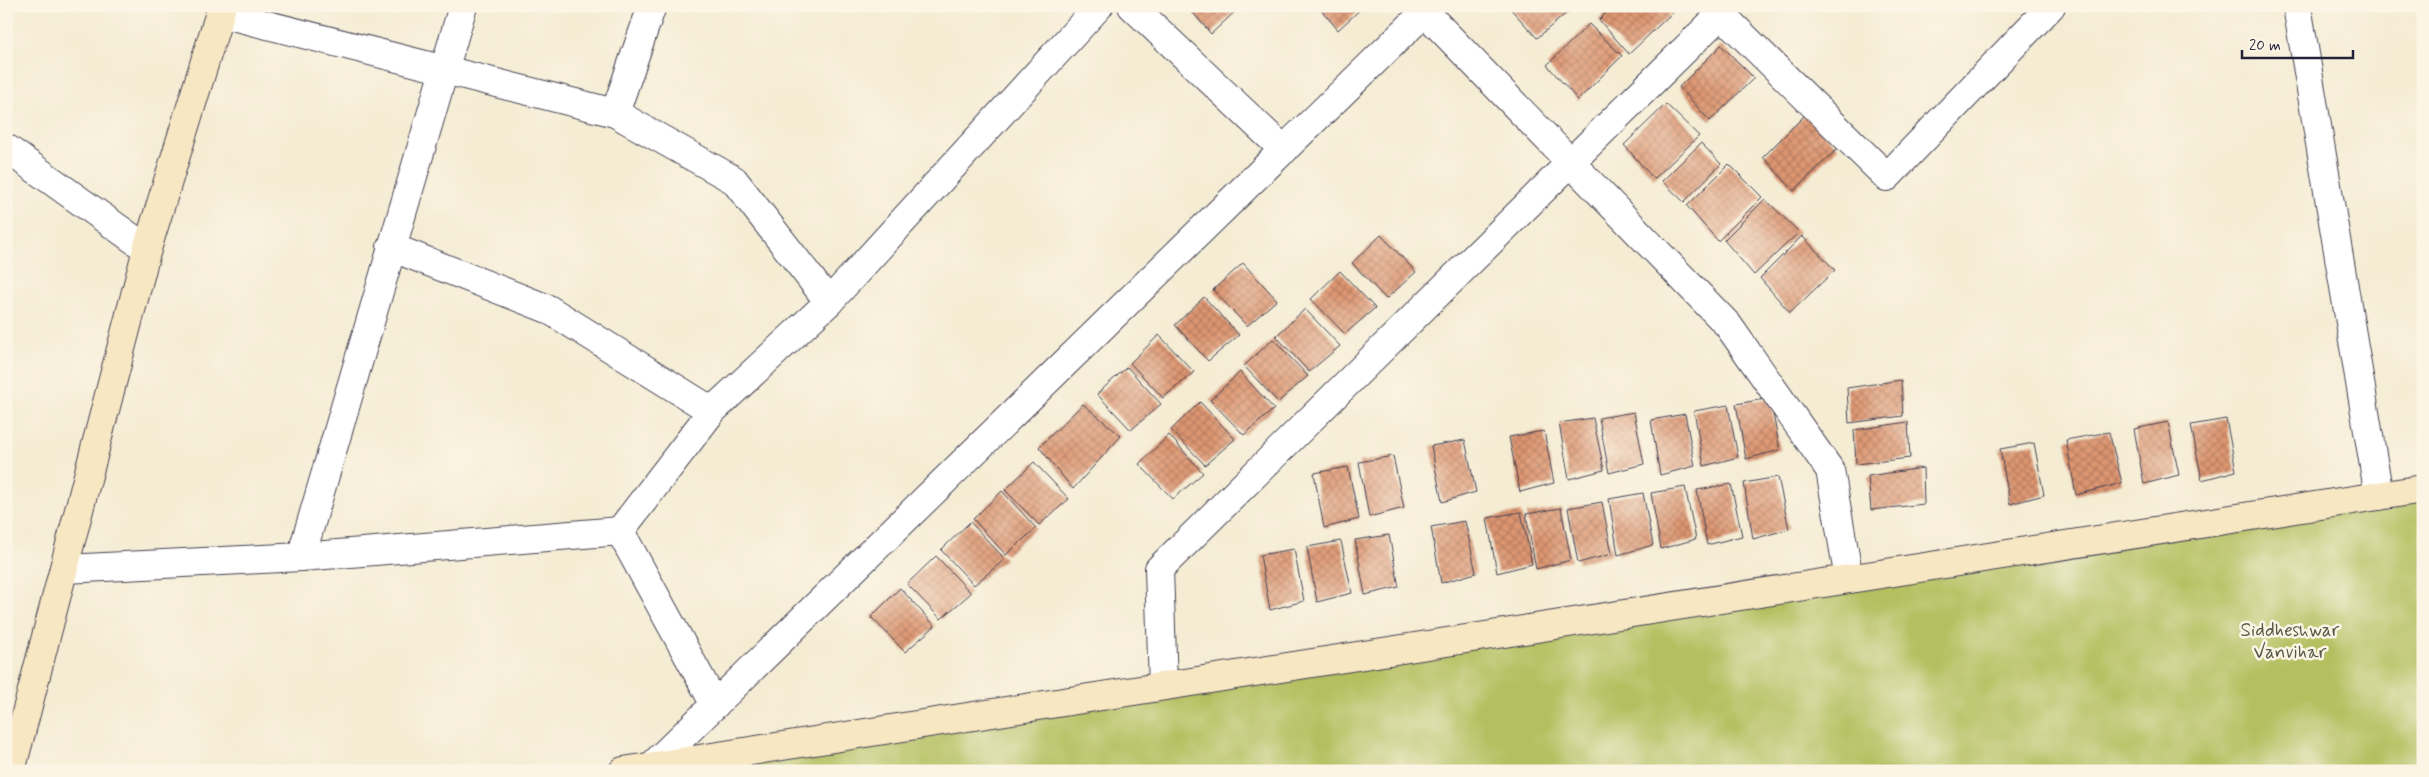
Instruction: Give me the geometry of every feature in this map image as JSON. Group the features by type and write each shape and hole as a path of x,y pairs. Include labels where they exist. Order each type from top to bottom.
{"street":[{"path":"301,557 463,6"},
{"path":"615,113 652,6"},
{"path":"65,569 301,557 620,531 712,411 829,302 1099,6"},
{"path":"1132,6 1284,150"},
{"path":"1163,686 1159,569 1725,10 1887,177 2052,6"},
{"path":"2297,6 2379,496"},
{"path":"652,766 1284,150 1425,8 1571,163 1728,325 1830,470 1849,579"},
{"path":"11,771 65,569 146,249 220,9 444,70 615,113 734,180 829,302"},
{"path":"6,148 146,249"},
{"path":"392,247 548,309 712,411"},
{"path":"623,771 2423,489"},
{"path":"620,531 715,705"}],"green space":[{"name":"Siddheshwar Vanvihar","path":"2423,489 2423,771 623,771"}],"building":[{"path":"1193,6 1241,6 1211,34 1190,9"},
{"path":"1318,6 1364,6 1338,30"},
{"path":"1508,6 1575,6 1537,38"},
{"path":"1613,6 1669,6 1674,11 1629,54 1599,20"},
{"path":"1589,24 1622,56 1578,100 1547,65"},
{"path":"1721,45 1754,78 1710,121 1679,87"},
{"path":"1666,104 1699,136 1654,179 1624,145"},
{"path":"1805,115 1838,148 1794,191 1763,157"},
{"path":"1701,143 1721,164 1684,202 1662,181"},
{"path":"1729,164 1762,197 1718,241 1687,206"},
{"path":"1765,199 1799,232 1754,275 1724,240"},
{"path":"1381,235 1416,272 1386,299 1352,263"},
{"path":"1802,236 1835,270 1790,313 1760,278"},
{"path":"1243,263 1277,300 1247,326 1213,290"},
{"path":"1340,271 1375,308 1345,334 1311,299"},
{"path":"1204,297 1239,335 1208,361 1175,325"},
{"path":"1305,309 1340,346 1309,372 1276,336"},
{"path":"1159,335 1194,372 1163,398 1130,363"},
{"path":"1273,339 1308,376 1278,402 1244,366"},
{"path":"1127,367 1161,404 1131,430 1097,394"},
{"path":"1240,372 1274,409 1244,435 1210,400"},
{"path":"1901,380 1903,416 1849,423 1847,388"},
{"path":"1770,398 1780,450 1746,459 1736,404"},
{"path":"1200,402 1235,439 1205,465 1171,430"},
{"path":"1083,404 1121,436 1073,489 1039,447"},
{"path":"1728,405 1738,457 1704,466 1694,411"},
{"path":"1634,412 1644,464 1609,473 1599,418"},
{"path":"1685,414 1695,466 1660,475 1651,420"},
{"path":"1593,418 1604,470 1569,479 1559,423"},
{"path":"2226,419 2236,471 2202,480 2191,425"},
{"path":"1908,422 1910,458 1856,464 1854,430"},
{"path":"2168,422 2179,475 2144,484 2134,429"},
{"path":"1544,431 1554,483 1520,492 1509,437"},
{"path":"2109,432 2122,483 2076,495 2066,440"},
{"path":"1169,435 1203,473 1173,499 1139,464"},
{"path":"1465,440 1476,492 1442,502 1431,446"},
{"path":"2034,443 2044,495 2010,504 2000,449"},
{"path":"1393,456 1404,508 1369,517 1359,462"},
{"path":"1034,462 1069,499 1039,525 1005,490"},
{"path":"1348,467 1359,519 1324,528 1314,473"},
{"path":"1923,468 1924,504 1871,510 1868,476"},
{"path":"1778,477 1789,529 1753,539 1744,483"},
{"path":"1731,484 1742,536 1707,545 1697,490"},
{"path":"1685,487 1696,539 1661,549 1651,493"},
{"path":"1002,491 1036,528 1006,555 973,519"},
{"path":"1643,493 1653,545 1618,555 1609,499"},
{"path":"1602,502 1612,554 1578,563 1568,508"},
{"path":"1561,508 1571,560 1536,569 1526,514"},
{"path":"1521,512 1532,564 1497,573 1487,518"},
{"path":"1465,521 1476,573 1441,583 1431,527"},
{"path":"970,522 1005,559 974,585 941,550"},
{"path":"1389,535 1399,587 1365,595 1355,540"},
{"path":"1341,541 1352,593 1317,602 1307,547"},
{"path":"1294,549 1304,601 1270,610 1260,555"},
{"path":"936,556 971,593 941,619 907,584"},
{"path":"900,588 935,626 905,652 871,617"}]}
